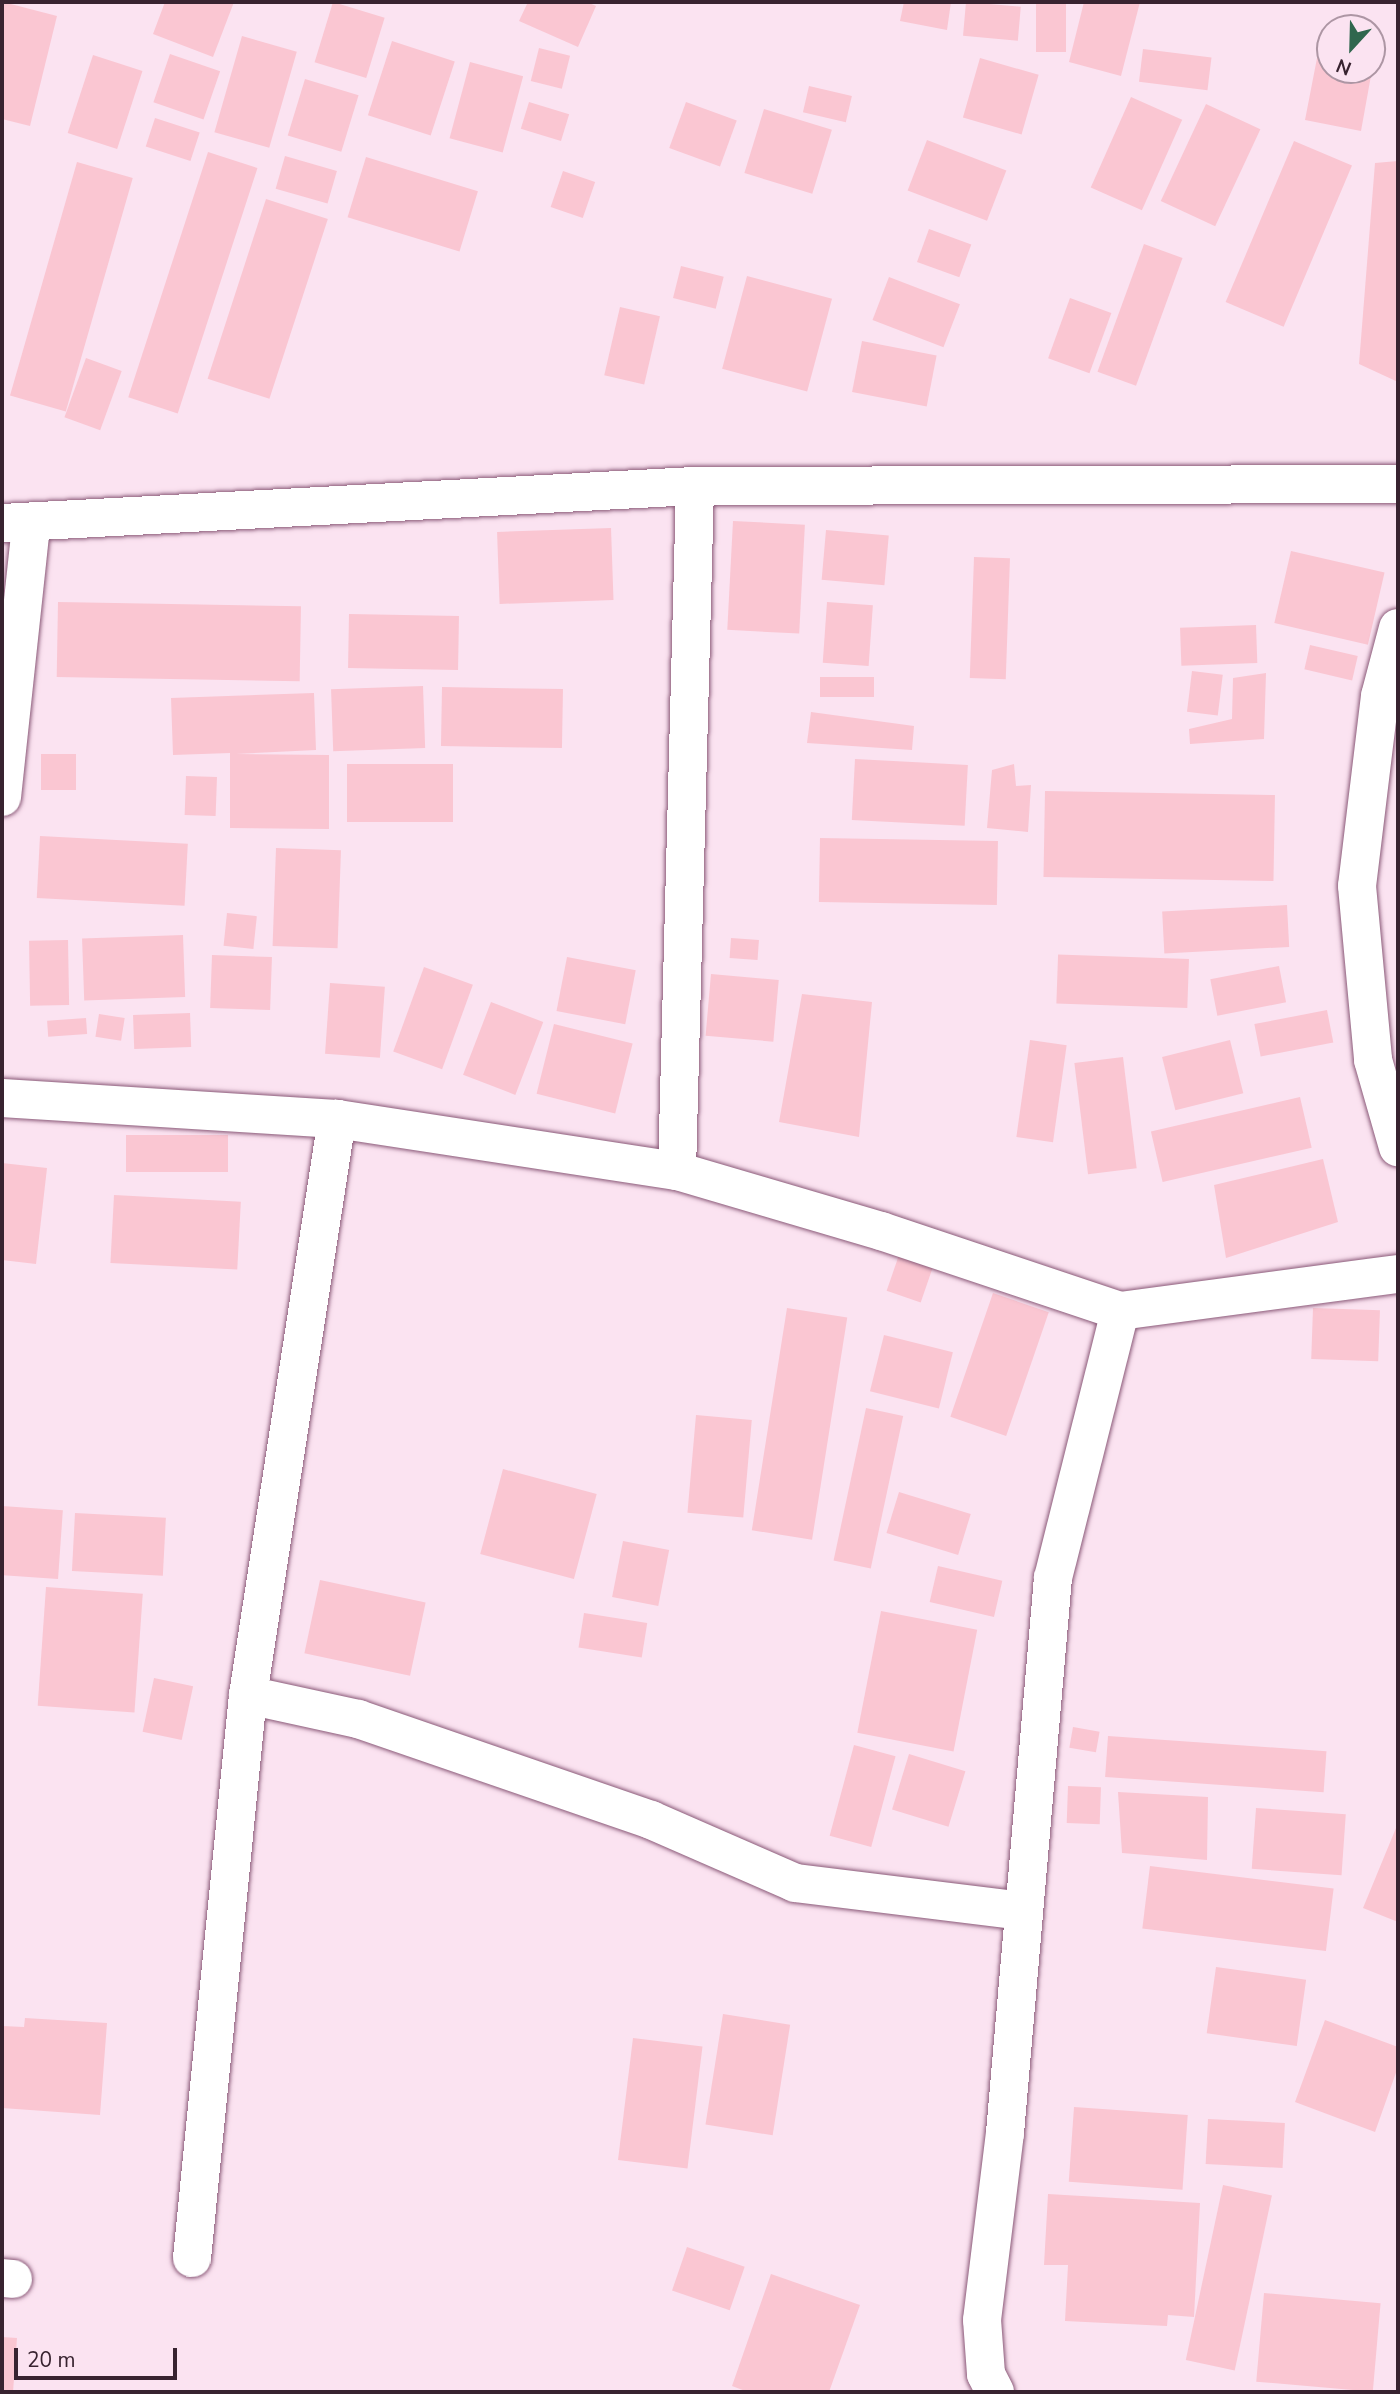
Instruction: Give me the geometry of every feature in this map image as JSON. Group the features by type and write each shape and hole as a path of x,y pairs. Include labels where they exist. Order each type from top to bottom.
{"street":[{"path":"2,797 16,523 695,486 1398,484"},
{"path":"677,1171 695,486"},
{"path":"1398,628 1380,696 1357,886 1373,1060 1398,1147"},
{"path":"2,1098 337,1119 677,1171 881,1231 1120,1311 1398,1274"},
{"path":"192,2258 248,1695 337,1119"},
{"path":"995,2392 986,2374 982,2320 1005,2133 1053,1578 1120,1311"},
{"path":"248,1695 358,1718 651,1820 795,1884 1023,1911"}],"building":[{"path":"3,2 57,16 30,126 2,119"},
{"path":"165,2 234,2 213,57 153,34"},
{"path":"333,2 385,18 366,78 315,62"},
{"path":"528,2 587,2 596,6 578,47 519,21"},
{"path":"904,2 951,2 947,30 900,21"},
{"path":"966,2 1021,7 1018,41 963,36"},
{"path":"1036,2 1066,2 1066,52 1036,52"},
{"path":"1084,2 1140,2 1121,76 1069,62"},
{"path":"242,36 297,52 269,148 214,132"},
{"path":"392,41 455,61 431,136 368,115"},
{"path":"539,48 570,56 562,89 531,81"},
{"path":"1143,49 1211,57 1207,90 1139,82"},
{"path":"170,54 220,71 204,119 153,102"},
{"path":"93,55 142,71 117,149 68,133"},
{"path":"980,58 1039,75 1022,134 963,118"},
{"path":"470,62 523,76 503,153 450,138"},
{"path":"1316,63 1316,84 1369,84 1361,131 1305,120"},
{"path":"305,79 359,95 341,152 288,135"},
{"path":"809,86 852,96 846,122 803,112"},
{"path":"1131,97 1182,120 1142,210 1091,187"},
{"path":"529,102 569,114 561,141 521,129"},
{"path":"686,102 737,120 720,167 669,148"},
{"path":"1206,104 1260,129 1215,226 1161,201"},
{"path":"764,109 832,130 812,194 744,173"},
{"path":"155,118 200,133 190,161 146,147"},
{"path":"927,140 1006,170 987,221 908,190"},
{"path":"1294,141 1352,166 1284,327 1226,302"},
{"path":"208,152 257,168 178,413 128,397"},
{"path":"285,156 337,171 328,204 276,189"},
{"path":"366,157 478,191 459,251 348,217"},
{"path":"1398,161 1398,382 1359,364 1375,163"},
{"path":"77,162 133,178 66,412 10,396"},
{"path":"563,171 595,182 583,218 551,207"},
{"path":"266,199 328,219 269,399 208,379"},
{"path":"929,229 971,244 959,277 917,262"},
{"path":"1144,244 1183,258 1136,386 1097,372"},
{"path":"681,266 724,277 716,309 673,298"},
{"path":"747,276 832,299 807,392 722,369"},
{"path":"889,277 960,304 943,347 873,320"},
{"path":"1070,298 1111,313 1089,373 1048,358"},
{"path":"620,307 660,316 644,384 604,375"},
{"path":"862,341 937,356 927,407 852,392"},
{"path":"86,358 122,371 100,430 64,417"},
{"path":"733,521 805,525 799,634 727,630"},
{"path":"611,528 614,600 500,604 497,532"},
{"path":"826,530 889,535 884,585 822,580"},
{"path":"1291,551 1385,573 1368,645 1274,623"},
{"path":"974,557 1010,558 1006,679 970,678"},
{"path":"58,602 301,606 300,681 57,677"},
{"path":"827,602 873,605 869,666 823,663"},
{"path":"349,614 459,616 458,670 348,668"},
{"path":"1256,625 1257,663 1181,666 1180,628"},
{"path":"1310,645 1358,656 1352,680 1304,669"},
{"path":"1192,671 1223,675 1218,715 1187,712"},
{"path":"1266,673 1264,739 1190,744 1189,729 1232,719 1233,678"},
{"path":"820,677 874,677 874,697 820,697"},
{"path":"423,686 425,748 333,751 331,689"},
{"path":"442,687 563,689 562,748 441,746"},
{"path":"314,693 316,750 236,754 329,755 329,829 230,828 230,753 173,755 171,698"},
{"path":"811,712 914,726 912,750 807,743"},
{"path":"41,754 76,754 76,790 41,790"},
{"path":"855,759 968,765 965,826 852,820"},
{"path":"347,764 453,764 453,822 347,822"},
{"path":"1014,764 1016,786 1031,785 1028,832 987,828 992,770"},
{"path":"186,776 217,777 216,816 185,815"},
{"path":"1045,791 1275,795 1273,881 1043,877"},
{"path":"40,836 188,844 185,906 37,898"},
{"path":"820,838 998,841 997,905 819,902"},
{"path":"276,848 341,850 338,948 273,946"},
{"path":"1287,905 1289,947 1164,953 1162,912"},
{"path":"227,913 257,916 253,949 224,946"},
{"path":"183,935 185,997 84,1000 82,939"},
{"path":"731,938 759,940 758,960 730,958"},
{"path":"68,940 69,1005 30,1006 29,941"},
{"path":"1058,954 1189,959 1187,1008 1056,1003"},
{"path":"212,955 272,957 270,1010 210,1008"},
{"path":"567,957 636,970 625,1024 557,1011"},
{"path":"1279,966 1286,1002 1217,1016 1210,979"},
{"path":"424,967 473,985 442,1069 393,1052"},
{"path":"711,974 779,980 773,1042 706,1036"},
{"path":"330,983 385,987 380,1058 325,1054"},
{"path":"802,994 872,1002 859,1137 779,1122"},
{"path":"491,1002 543,1022 515,1095 463,1075"},
{"path":"1327,1010 1333,1042 1261,1057 1254,1024"},
{"path":"190,1013 191,1047 134,1049 133,1015"},
{"path":"99,1014 125,1018 121,1041 95,1037"},
{"path":"86,1018 87,1034 48,1037 47,1021"},
{"path":"554,1024 633,1044 615,1113 537,1094"},
{"path":"1030,1040 1067,1045 1053,1142 1016,1137"},
{"path":"1230,1040 1243,1093 1175,1110 1162,1057"},
{"path":"1123,1057 1137,1168 1088,1174 1074,1063"},
{"path":"1300,1097 1312,1148 1163,1182 1151,1131"},
{"path":"126,1135 228,1135 228,1172 126,1172"},
{"path":"1323,1159 1338,1222 1226,1258 1214,1185"},
{"path":"2,1163 47,1168 36,1264 2,1260"},
{"path":"114,1195 241,1202 237,1270 110,1263"},
{"path":"900,1252 934,1264 921,1302 887,1291"},
{"path":"993,1293 1049,1312 1006,1436 950,1417"},
{"path":"787,1308 847,1318 812,1540 752,1530"},
{"path":"1313,1308 1380,1310 1378,1361 1311,1359"},
{"path":"884,1335 953,1352 939,1408 870,1391"},
{"path":"866,1408 903,1416 871,1568 834,1561"},
{"path":"696,1415 752,1420 743,1518 687,1513"},
{"path":"503,1469 597,1494 574,1579 480,1554"},
{"path":"899,1492 971,1514 958,1555 886,1533"},
{"path":"2,1506 63,1510 58,1579 2,1575"},
{"path":"75,1513 166,1518 163,1576 72,1571"},
{"path":"623,1541 669,1550 658,1606 612,1597"},
{"path":"938,1566 1002,1581 994,1617 930,1602"},
{"path":"320,1580 426,1602 410,1676 304,1653"},
{"path":"46,1587 143,1594 134,1712 38,1706"},
{"path":"881,1611 977,1630 954,1751 857,1733"},
{"path":"584,1613 647,1623 642,1658 579,1648"},
{"path":"154,1678 193,1686 182,1740 143,1732"},
{"path":"1073,1727 1100,1732 1096,1752 1069,1748"},
{"path":"1108,1736 1326,1751 1324,1792 1105,1777"},
{"path":"854,1745 896,1756 871,1847 830,1836"},
{"path":"909,1754 965,1771 948,1827 892,1809"},
{"path":"1068,1786 1101,1787 1100,1824 1067,1823"},
{"path":"1118,1792 1208,1797 1207,1860 1122,1853"},
{"path":"1256,1808 1346,1814 1342,1875 1252,1869"},
{"path":"1396,1828 1398,1829 1398,1922 1363,1908"},
{"path":"1150,1866 1334,1889 1326,1951 1142,1929"},
{"path":"1216,1967 1306,1980 1297,2046 1207,2033"},
{"path":"723,2014 790,2025 773,2135 705,2125"},
{"path":"25,2018 107,2023 100,2115 2,2108 2,2026 24,2027"},
{"path":"1325,2020 1398,2047 1398,2067 1375,2132 1295,2102"},
{"path":"633,2038 702,2047 687,2169 618,2160"},
{"path":"1074,2107 1188,2115 1182,2190 1069,2182"},
{"path":"1208,2119 1285,2123 1283,2168 1206,2164"},
{"path":"1223,2185 1272,2195 1235,2370 1186,2360"},
{"path":"1048,2194 1200,2203 1194,2317 1168,2315 1167,2326 1065,2321 1068,2265 1044,2265"},
{"path":"687,2247 745,2267 730,2310 672,2290"},
{"path":"771,2274 860,2305 829,2392 748,2392 732,2386"},
{"path":"1264,2293 1381,2303 1373,2392 1256,2382"},
{"path":"2,2337 17,2338 13,2392 2,2392"}]}
